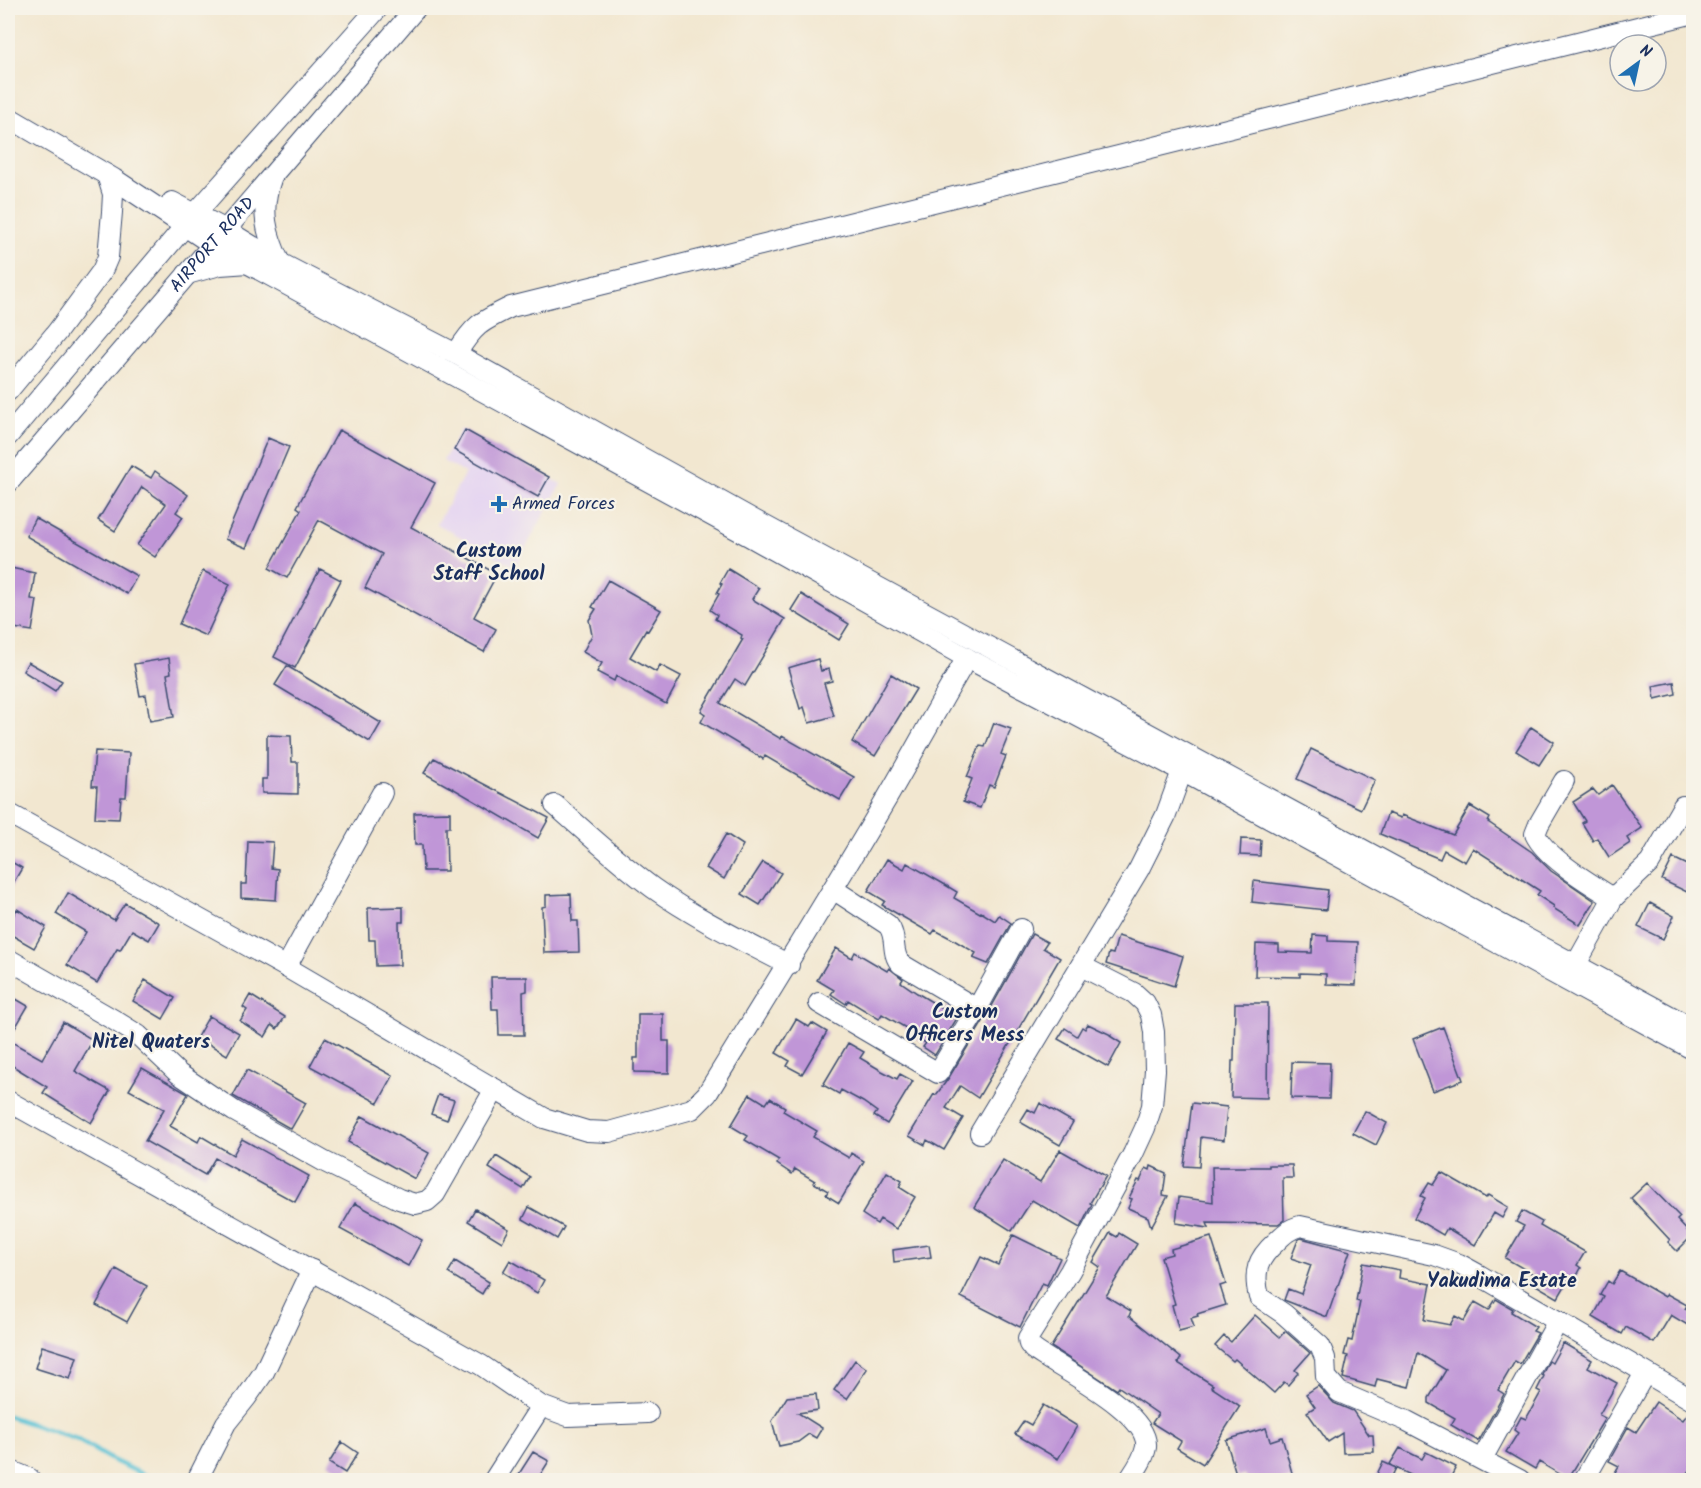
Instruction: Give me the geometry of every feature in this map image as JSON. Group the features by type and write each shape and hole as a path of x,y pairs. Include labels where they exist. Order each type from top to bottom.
{"main road":[{"path":"8,1472 28,1480"}],"street":[{"name":"AIRPORT ROAD","path":"8,436 190,219 378,8"},
{"name":"AIRPORT ROAD","path":"8,483 416,8"},
{"path":"456,354 471,331 481,322 520,304 1694,13"},
{"path":"8,117 111,177 138,185 219,237 250,263 967,658 1463,915 1575,966 1694,1029"},
{"path":"273,173 264,211 266,228 280,263"},
{"path":"8,391 57,333 102,271 108,256 113,194 111,177"},
{"path":"219,237 280,263 456,354 756,521 1189,754 1694,1050"},
{"path":"185,276 209,267 250,263"},
{"path":"8,813 286,967 544,1118 570,1127 599,1133 609,1132 692,1109 707,1094 789,964 967,658"},
{"path":"980,1133 1139,869 1166,815 1182,771"},
{"path":"1564,781 1535,834 1539,843 1579,877 1613,898"},
{"path":"286,967 382,793"},
{"path":"555,805 654,888 707,922 789,964"},
{"path":"1575,966 1613,898 1650,863 1683,807"},
{"path":"833,889 893,930 894,954 901,964 977,1009"},
{"path":"819,1003 938,1073 977,1009 1021,929"},
{"path":"8,959 138,1035 179,1074 234,1111 325,1162 399,1199 416,1204 427,1201 435,1194 495,1089"},
{"path":"1081,966 1134,993 1145,1004 1151,1015 1155,1070 1152,1106 1133,1154 1070,1271 1028,1338 1029,1344 1040,1354 1121,1407 1140,1428 1146,1440 1146,1449 1129,1480"},
{"path":"8,1101 481,1365 541,1406 568,1416 648,1413"},
{"path":"1520,1480 1407,1421 1339,1392 1326,1377 1325,1358 1320,1346 1284,1314 1259,1297 1256,1285 1259,1261 1284,1234 1291,1228 1299,1226 1434,1255 1450,1261 1479,1275 1694,1401"},
{"path":"196,1480 226,1423 264,1372 312,1270"},
{"path":"1482,1459 1558,1321"},
{"path":"1584,1480 1645,1373"},
{"path":"494,1480 541,1406"}],"shaded area":[{"name":"Armed Forces","path":"461,429 561,484 515,567 437,524 465,473 443,461"}],"building":[{"path":"339,430 435,483 411,527 497,574 474,617 496,629 484,652 365,588 382,554 319,520 287,578 269,568 301,510 297,507"},
{"path":"465,430 549,477 538,497 454,450"},
{"path":"268,438 289,447 246,548 225,539"},
{"path":"131,466 151,478 155,471 188,495 176,512 183,517 155,557 137,545 166,504 142,487 115,531 98,520"},
{"path":"35,518 137,576 127,594 26,536"},
{"path":"11,568 35,573 31,599 37,600 32,631 8,627 8,590"},
{"path":"320,569 341,580 295,668 274,657"},
{"path":"728,569 759,588 752,599 785,619 745,686 735,679 720,703 781,739 782,736 854,777 840,800 765,756 763,759 701,722 705,714 701,711 743,639 742,635 715,619 717,615 710,610 719,594 717,593 722,584 720,583"},
{"path":"203,571 230,584 206,636 179,624"},
{"path":"608,580 661,610 630,657 656,672 660,665 681,676 666,704 616,676 614,681 597,672 602,663 583,652 592,635 589,620 596,609 592,607"},
{"path":"801,594 849,624 839,640 791,610"},
{"path":"169,658 171,673 167,674 174,717 150,721 146,695 140,696 134,664"},
{"path":"818,659 821,671 829,669 832,681 824,683 834,716 809,723 804,707 800,709 788,668"},
{"path":"28,662 62,681 55,691 23,671"},
{"path":"287,666 381,723 370,742 275,685"},
{"path":"891,674 916,689 875,756 852,742"},
{"path":"1674,682 1676,694 1655,699 1653,686"},
{"path":"994,723 1011,729 1001,754 1006,756 994,787 989,785 980,808 963,802 972,779 967,777 980,746 985,747"},
{"path":"1531,727 1554,742 1539,765 1516,751"},
{"path":"267,735 291,736 292,762 298,762 298,794 262,793 262,779 267,779"},
{"path":"1311,749 1375,780 1361,809 1297,779"},
{"path":"95,751 129,753 126,797 121,797 119,819 95,818 97,786 92,786"},
{"path":"434,758 549,818 538,838 424,773"},
{"path":"1612,785 1642,828 1627,838 1630,843 1609,857 1597,838 1593,841 1582,823 1585,821 1573,802 1593,789 1598,795"},
{"path":"1470,806 1490,818 1488,822 1532,852 1551,871 1595,901 1580,925 1537,895 1540,891 1473,848 1465,862 1444,850 1440,859 1380,834 1388,813 1401,818 1402,815 1453,835"},
{"path":"450,812 450,827 446,827 447,871 423,871 422,845 415,845 414,813"},
{"path":"726,834 743,845 724,879 706,868"},
{"path":"1241,839 1261,840 1260,856 1240,855"},
{"path":"248,841 273,842 271,868 278,869 276,900 241,898 241,884 246,884"},
{"path":"1673,858 1694,868 1694,879 1687,892 1662,880"},
{"path":"887,859 904,869 907,863 957,892 954,898 980,913 995,921 999,915 1011,923 988,964 973,958 976,953 952,939 935,930 932,934 882,905 885,901 868,891"},
{"path":"8,860 22,868 8,892"},
{"path":"763,862 781,873 760,905 742,894"},
{"path":"1254,881 1328,890 1326,910 1252,902"},
{"path":"68,893 114,920 125,903 159,923 149,940 132,930 120,950 117,949 97,983 67,965 86,932 56,914"},
{"path":"571,894 572,921 578,921 579,952 544,953 542,907 546,906 546,895"},
{"path":"1650,903 1674,916 1663,939 1638,927"},
{"path":"403,907 403,922 399,922 400,965 376,966 375,940 369,940 368,908"},
{"path":"17,909 46,927 34,948 8,933 8,924"},
{"path":"1032,934 1047,942 1043,948 1060,958 978,1098 960,1086 946,1108 963,1118 944,1150 927,1140 925,1145 909,1136 934,1094 936,1095 948,1079 987,1015"},
{"path":"1313,935 1328,936 1328,941 1358,942 1356,985 1326,984 1326,974 1300,973 1300,977 1255,976 1256,944 1279,945 1279,952 1312,953"},
{"path":"1118,936 1183,956 1174,986 1106,964 1109,953 1113,954"},
{"path":"836,948 852,958 855,952 887,971 889,968 903,979 901,982 917,993 945,1010 948,1006 960,1013 935,1055 923,1047 926,1043 911,1035 913,1032 882,1014 879,1019 848,1000 846,1004 831,994 834,990 817,980"},
{"path":"491,977 527,977 527,991 523,992 524,1035 499,1035 498,1009 492,1009"},
{"path":"145,980 175,998 163,1019 133,1001"},
{"path":"250,995 285,1017 277,1029 272,1025 265,1037 240,1021 247,1010 243,1007"},
{"path":"16,999 28,1006 8,1040 8,1001 13,1004"},
{"path":"1235,1003 1268,1003 1267,1098 1231,1097"},
{"path":"638,1014 663,1014 663,1041 669,1041 669,1073 634,1072 634,1058 638,1058"},
{"path":"209,1016 239,1033 227,1055 197,1037"},
{"path":"796,1019 809,1027 812,1023 827,1032 802,1074 787,1066 790,1061 776,1053"},
{"path":"63,1022 93,1040 75,1071 110,1091 91,1123 43,1093 47,1087 8,1063 8,1040 42,1059"},
{"path":"1088,1024 1111,1035 1121,1043 1108,1067 1058,1039 1065,1028 1077,1036 1082,1027 1085,1029"},
{"path":"1443,1027 1463,1080 1433,1091 1413,1039"},
{"path":"325,1038 393,1076 378,1103 310,1066"},
{"path":"848,1043 864,1052 860,1058 882,1071 897,1079 900,1074 913,1081 887,1124 874,1116 877,1112 863,1102 841,1090 839,1094 823,1085"},
{"path":"1292,1062 1330,1063 1329,1099 1291,1098"},
{"path":"142,1068 188,1094 170,1126 198,1142 201,1136 233,1155 242,1139 309,1176 295,1202 215,1158 205,1175 145,1141 164,1109 129,1090"},
{"path":"247,1070 306,1103 291,1129 233,1096"},
{"path":"750,1094 766,1104 770,1098 785,1107 783,1111 817,1131 813,1137 849,1158 851,1153 864,1161 839,1203 826,1195 828,1191 814,1183 815,1181 795,1169 792,1174 777,1164 779,1160 745,1140 748,1136 731,1126"},
{"path":"438,1095 454,1100 447,1120 431,1114"},
{"path":"1040,1103 1073,1122 1060,1145 1020,1122 1028,1109 1035,1113"},
{"path":"1192,1103 1227,1107 1224,1140 1201,1137 1199,1167 1184,1166"},
{"path":"1365,1111 1387,1123 1376,1145 1353,1133"},
{"path":"362,1116 429,1153 415,1179 348,1142"},
{"path":"1060,1150 1106,1176 1090,1203 1092,1204 1080,1228 1032,1200 1012,1231 974,1207 1003,1160 1040,1182"},
{"path":"496,1156 530,1177 523,1189 489,1168"},
{"path":"1269,1165 1292,1165 1293,1178 1283,1178 1284,1220 1278,1224 1207,1223 1209,1228 1176,1223 1179,1197 1213,1202 1212,1167 1269,1167"},
{"path":"1151,1166 1166,1173 1163,1195 1168,1196 1151,1227 1148,1217 1128,1208 1132,1199 1129,1198 1138,1180 1140,1181 1146,1168 1150,1170"},
{"path":"887,1172 902,1181 899,1187 915,1197 896,1229 880,1219 877,1224 862,1214"},
{"path":"1441,1172 1486,1198 1488,1195 1508,1207 1502,1218 1494,1213 1475,1245 1447,1228 1443,1235 1414,1218 1425,1198 1421,1196 1429,1183 1433,1185"},
{"path":"1647,1183 1680,1217 1677,1220 1692,1236 1677,1251 1668,1242 1670,1240 1631,1198"},
{"path":"355,1203 422,1240 408,1266 340,1229"},
{"path":"529,1207 564,1227 557,1239 523,1219"},
{"path":"475,1209 509,1229 502,1242 468,1221"},
{"path":"1522,1211 1542,1222 1540,1226 1585,1252 1577,1265 1581,1268 1574,1281 1569,1279 1558,1298 1529,1281 1533,1274 1505,1258 1524,1226 1516,1222"},
{"path":"1110,1233 1117,1237 1119,1233 1137,1244 1106,1296 1131,1311 1129,1316 1181,1358 1178,1363 1213,1385 1211,1387 1240,1406 1203,1464 1177,1448 1181,1441 1152,1423 1158,1414 1119,1387 1117,1390 1051,1347 1100,1267 1093,1262"},
{"path":"1013,1235 1060,1258 1047,1285 1042,1283 1020,1327 961,1297 981,1257 998,1265"},
{"path":"1211,1237 1226,1284 1220,1286 1226,1305 1197,1314 1198,1316 1191,1318 1194,1327 1179,1331 1172,1305 1175,1304 1161,1257 1172,1254 1171,1249"},
{"path":"1301,1238 1350,1251 1327,1317 1284,1300 1288,1289 1301,1294 1311,1265 1291,1258"},
{"path":"929,1245 931,1257 894,1262 893,1250"},
{"path":"510,1260 544,1280 537,1293 503,1272"},
{"path":"455,1261 489,1282 482,1294 448,1273"},
{"path":"1363,1263 1400,1270 1399,1278 1431,1284 1424,1320 1450,1325 1455,1316 1464,1321 1475,1302 1489,1310 1496,1299 1513,1309 1511,1312 1536,1327 1533,1331 1538,1333 1520,1364 1515,1361 1498,1390 1504,1394 1478,1441 1451,1425 1455,1418 1429,1403 1429,1398 1446,1370 1418,1353 1409,1387 1377,1379 1375,1387 1343,1378 1348,1356 1344,1355 1348,1340 1352,1341 1360,1302 1356,1301"},
{"path":"116,1269 147,1286 127,1322 96,1305"},
{"path":"1620,1271 1665,1297 1667,1294 1687,1305 1685,1309 1694,1314 1694,1329 1671,1315 1654,1343 1626,1327 1622,1334 1593,1317 1604,1297 1600,1295 1608,1281 1612,1284"},
{"path":"1255,1315 1280,1337 1285,1331 1310,1353 1295,1370 1298,1373 1288,1385 1284,1382 1274,1393 1235,1359 1233,1361 1215,1346 1224,1336 1231,1342"},
{"path":"1563,1343 1592,1360 1588,1367 1617,1383 1599,1415 1605,1418 1568,1479 1539,1462 1535,1469 1506,1452 1518,1433 1514,1430 1521,1417 1526,1419 1541,1392 1537,1390 1549,1361 1552,1363"},
{"path":"42,1346 77,1357 70,1379 35,1368"},
{"path":"855,1360 867,1369 847,1399 834,1390"},
{"path":"1318,1386 1334,1403 1353,1411 1369,1435 1373,1435 1374,1452 1343,1453 1342,1433 1328,1442 1307,1412 1315,1407 1306,1394"},
{"path":"816,1394 818,1410 798,1413 822,1428 816,1438 809,1434 798,1442 779,1446 772,1421 787,1397"},
{"path":"1656,1402 1683,1420 1689,1412 1694,1413 1694,1465 1683,1480 1610,1480 1619,1466 1609,1461 1628,1427 1636,1432"},
{"path":"1043,1405 1077,1426 1058,1459 1015,1434 1024,1421 1031,1425"},
{"path":"1266,1428 1270,1441 1282,1437 1294,1480 1247,1480 1245,1474 1237,1477 1226,1440"},
{"path":"342,1442 358,1453 345,1473 329,1463"},
{"path":"1400,1448 1422,1459 1426,1452 1456,1467 1449,1480 1421,1480 1390,1464"},
{"path":"533,1452 549,1461 537,1480 515,1480"},
{"path":"1383,1462 1396,1468 1390,1480 1374,1480"}],"waterway":[{"path":"8,1416 76,1439 112,1460 155,1480"}],"place":[{"name":"Armed Forces","path":"499,504"}],"district":[{"name":"Custom Staff School","path":"489,564"},
{"name":"Custom Officers Mess","path":"965,1024"},
{"name":"Nitel Quaters","path":"151,1043"},
{"name":"Yakudima Estate","path":"1502,1282"}]}
